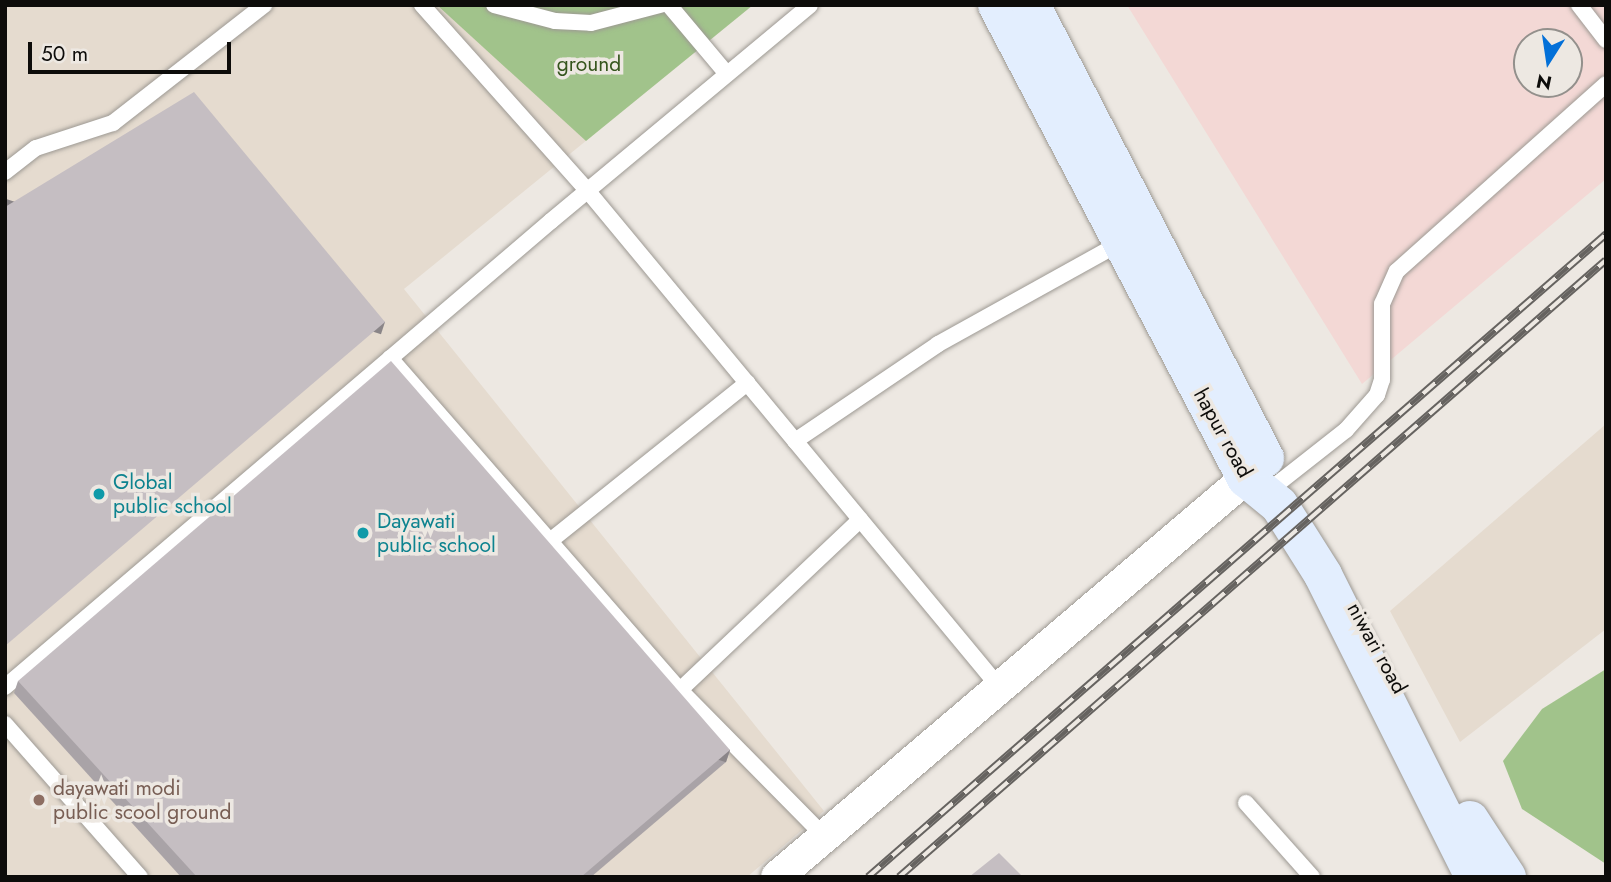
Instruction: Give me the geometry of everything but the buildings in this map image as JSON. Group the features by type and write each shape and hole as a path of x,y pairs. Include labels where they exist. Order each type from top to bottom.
{"main road":[{"name":"hapur road","path":"997,5 1121,243 1267,489"},
{"name":"hapur road","path":"1031,5 1267,489"},
{"path":"1267,489 1322,575"},
{"name":"niwari road","path":"1322,575 1474,877"},
{"name":"niwari road","path":"1322,575 1361,613 1469,818 1507,877"}],"street":[{"path":"777,877 823,835 1000,688 1267,489"}],"lane":[{"path":"5,172 37,148 113,123 264,5"},
{"path":"422,5 587,190 1000,688"},
{"path":"494,5 555,21 591,23 660,5"},
{"path":"668,5 727,74"},
{"path":"5,687 587,190 810,5"},
{"path":"1579,5 1606,40"},
{"path":"1267,489 1346,430 1377,395 1382,380 1382,304 1397,271 1606,84"},
{"path":"795,441 938,344 1121,243"},
{"path":"390,358 680,690 823,835"},
{"path":"551,541 747,383"},
{"path":"680,690 860,520"},
{"path":"5,724 140,877"},
{"path":"1246,803 1312,877"}],"shaded area":[{"path":"5,5 753,5 404,289 824,811 747,877 5,877"},
{"path":"1127,5 1606,5 1606,179 1362,384"},
{"path":"1606,424 1606,629 1460,742 1390,611"}],"green space":[{"name":"ground","path":"437,5 753,5 586,141"},
{"path":"1606,669 1606,864 1522,809 1503,761 1542,709"}],"railway":[{"path":"868,877 1606,234"},
{"path":"899,877 1606,260"}],"place":[{"name":"Global public school","path":"99,494"},
{"name":"Dayawati public school","path":"363,533"},
{"name":"dayawati modi public scool ground","path":"39,800"}]}
